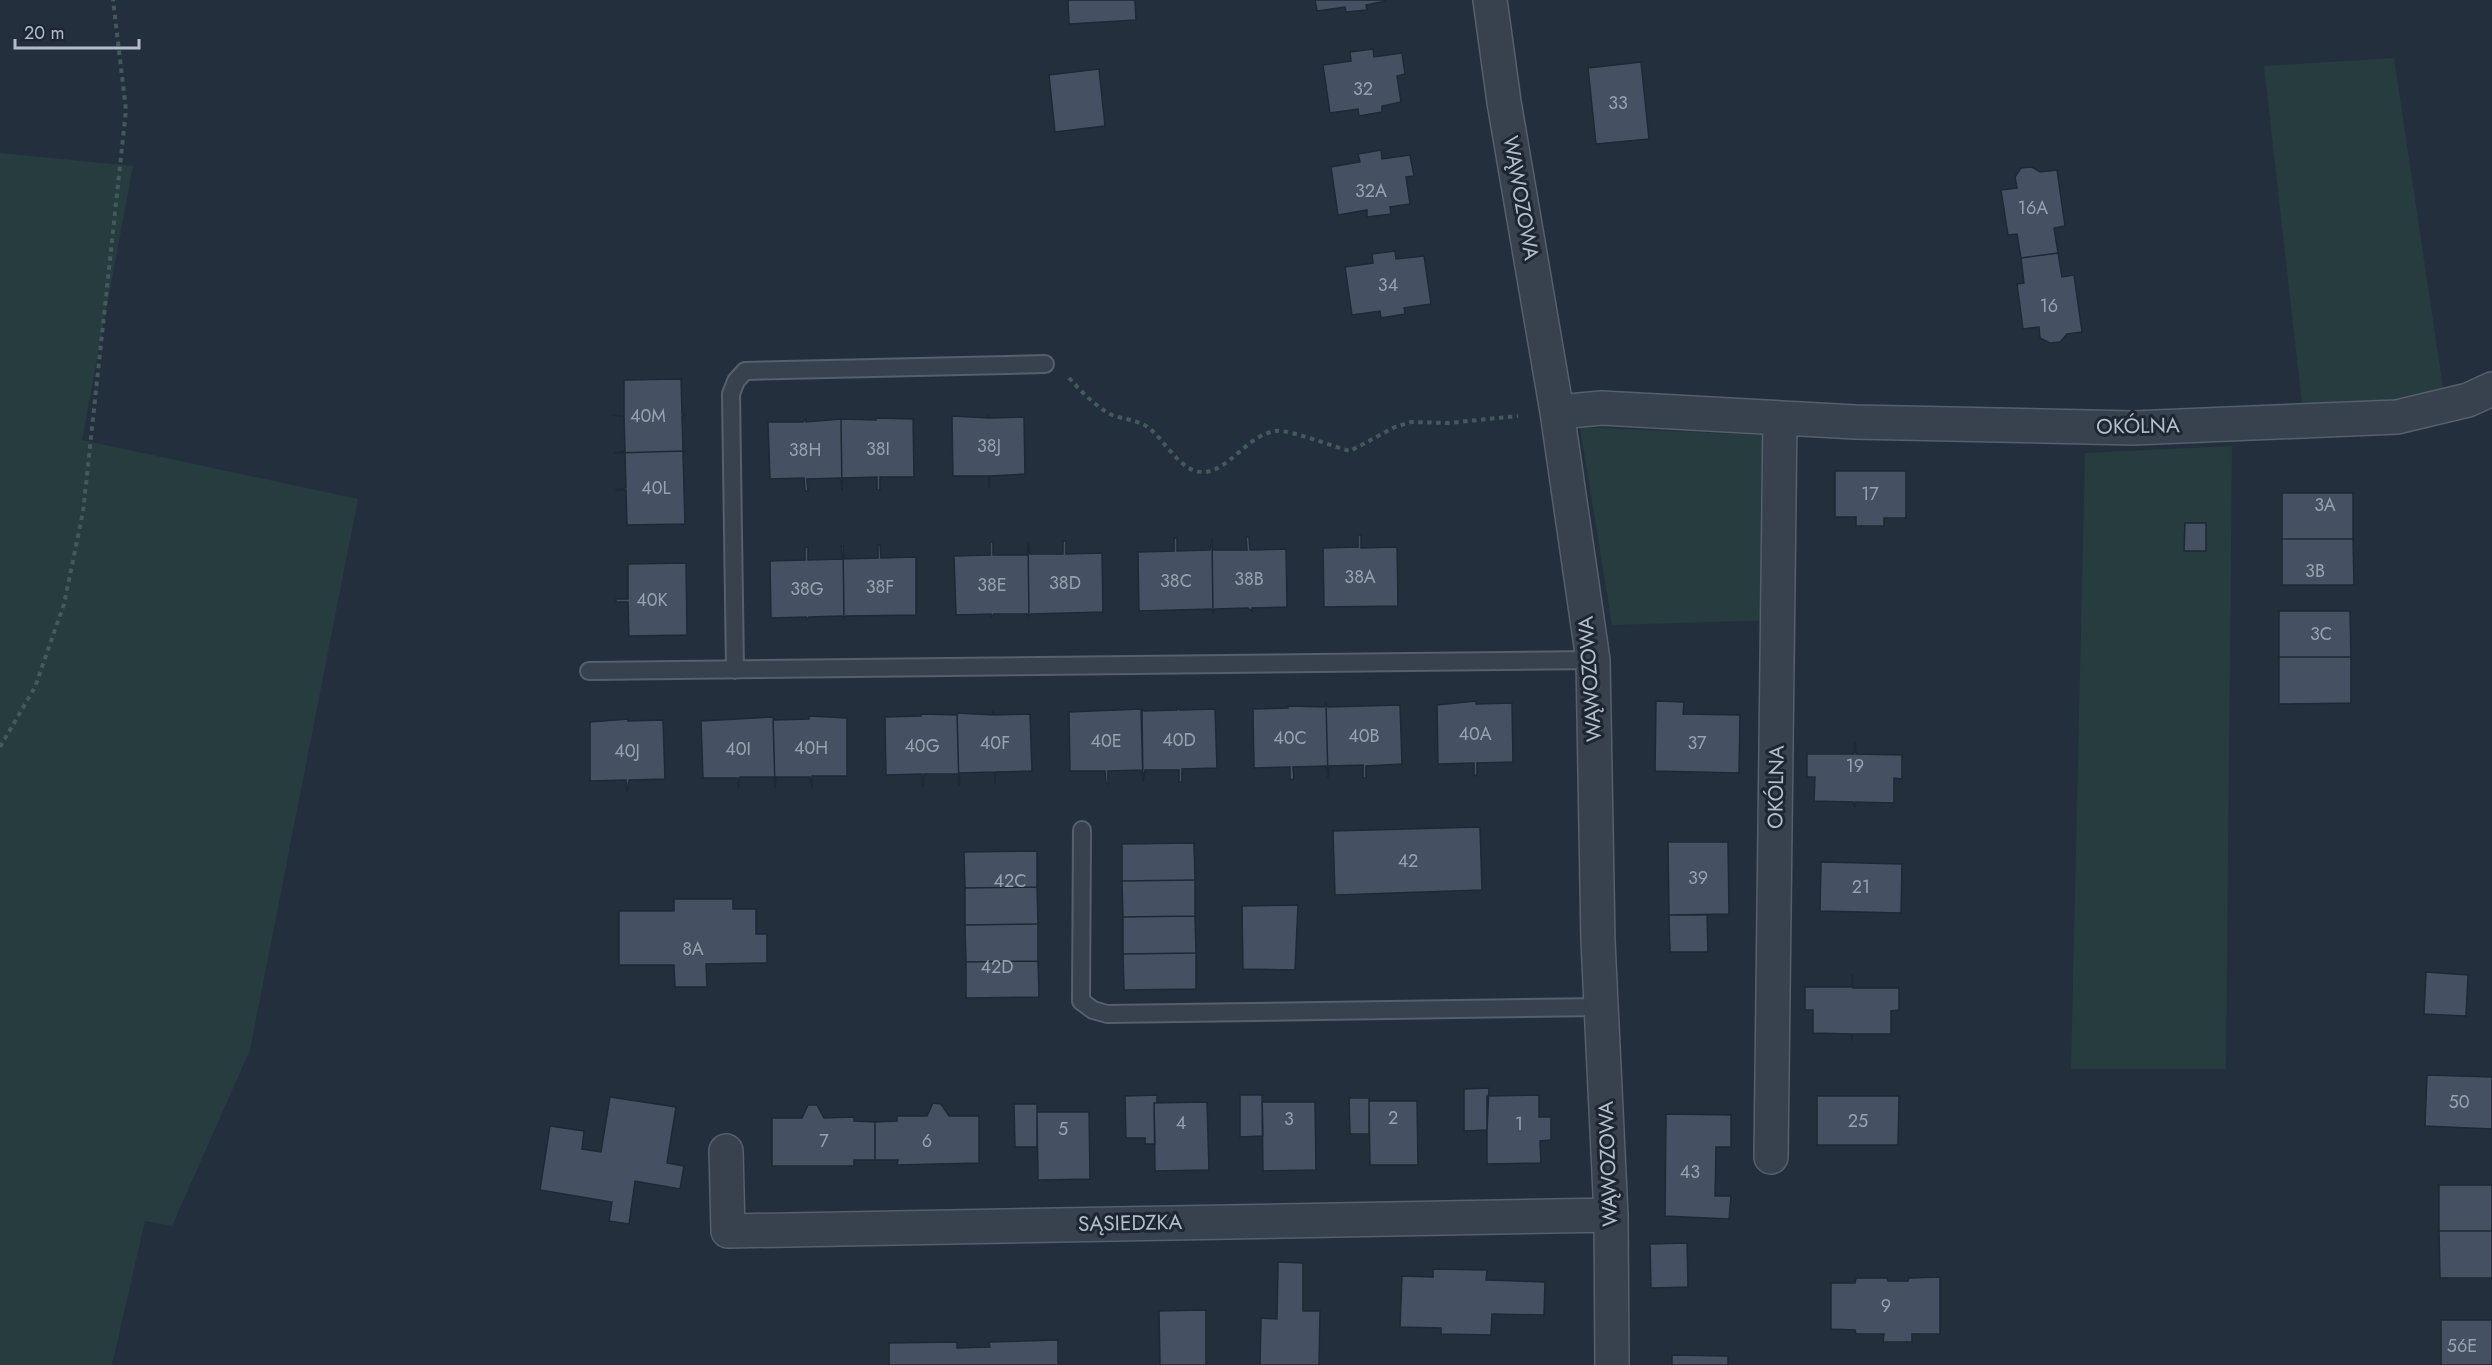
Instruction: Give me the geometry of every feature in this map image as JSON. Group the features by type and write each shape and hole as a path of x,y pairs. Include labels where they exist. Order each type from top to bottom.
{"street":[{"name":"WĄWOZOWA","path":"1490,0 1504,102 1557,412 1593,660 1602,1007 1611,1215 1612,1365"},
{"name":"OKÓLNA","path":"1557,412 1602,408 1780,418 2133,428 2397,417 2468,400 2492,389"},
{"name":"OKÓLNA","path":"1771,1157 1780,418"},
{"name":"SĄSIEDZKA","path":"726,1151 728,1231 1611,1215"}],"lane":[{"path":"735,670 731,394 736,381 745,371 1045,364"},
{"path":"589,671 1593,660"},
{"path":"1082,830 1081,1001 1093,1010 1107,1014 1602,1007"}],"path":[{"path":"0,747 35,687 64,604 83,512 126,110 113,0"},
{"path":"1045,364 1062,371 1097,406 1116,416 1137,421 1149,428 1175,456 1202,473 1214,470 1242,448 1263,435 1277,430 1350,451 1395,427 1411,422 1448,423 1557,412"}],"green space":[{"path":"2394,58 2444,394 2303,413 2264,66"},
{"path":"0,153 133,166 82,440 358,499 250,1050 172,1226 145,1221 112,1365 0,1365"},
{"path":"1580,427 1781,436 1775,620 1612,625"},
{"path":"2232,446 2226,1069 2071,1069 2085,453"}],"building":[{"path":"1068,0 1135,0 1136,20 1069,24"},
{"path":"1315,0 1386,1 1366,5 1367,10 1346,12 1345,7 1317,11"},
{"path":"1373,49 1374,57 1402,53 1405,74 1397,76 1401,102 1382,106 1382,112 1359,116 1358,109 1330,113 1323,65 1351,61 1350,52"},
{"path":"1641,62 1649,139 1596,144 1588,68"},
{"path":"1099,69 1105,126 1055,132 1049,75"},
{"path":"1381,150 1382,159 1410,155 1414,176 1406,177 1410,204 1390,207 1391,214 1367,217 1367,210 1338,215 1331,167 1360,162 1358,154"},
{"path":"2032,167 2040,172 2057,170 2065,226 2054,228 2058,253 2021,258 2017,234 2008,235 2001,190 2017,188 2015,177 2021,168"},
{"path":"1395,251 1396,259 1424,256 1431,304 1404,308 1405,314 1381,318 1380,311 1352,315 1345,267 1373,263 1372,254"},
{"path":"2058,253 2062,277 2074,275 2082,332 2067,334 2060,342 2050,343 2040,338 2039,327 2023,329 2017,284 2024,283 2021,258"},
{"path":"681,379 682,414 685,415 682,416 683,451 685,451 614,453 625,451 624,417 613,415 624,416 624,380"},
{"path":"987,415 989,418 1024,417 1025,474 990,476 989,488 989,476 953,476 952,416 988,418"},
{"path":"876,418 913,419 914,477 880,477 880,490 877,490 877,477 843,478 842,491 841,419 876,420"},
{"path":"806,419 806,422 841,419 842,491 840,478 807,479 808,491 805,491 804,478 770,479 768,422 803,422"},
{"path":"685,451 683,453 685,524 627,525 626,490 615,490 626,488 625,453 614,453"},
{"path":"1835,471 1906,471 1906,518 1884,518 1884,526 1856,526 1856,517 1835,517"},
{"path":"2282,493 2353,493 2353,539 2282,539"},
{"path":"2185,523 2206,523 2206,551 2184,551"},
{"path":"1358,535 1361,535 1361,548 1397,547 1398,606 1324,607 1323,548 1358,547"},
{"path":"1246,537 1249,537 1250,550 1286,549 1287,607 1252,608 1252,611 1248,608 1215,609 1213,612 1212,538 1213,550 1247,550"},
{"path":"1174,538 1177,538 1177,551 1210,550 1212,538 1213,612 1211,609 1139,611 1138,552 1174,551"},
{"path":"2282,539 2353,539 2354,585 2282,585"},
{"path":"1063,541 1066,541 1066,554 1102,553 1103,612 1031,614 1029,616 1028,542 1030,554 1063,554"},
{"path":"990,542 993,542 993,555 1027,555 1028,542 1029,616 1027,614 994,614 991,617 991,614 956,615 954,556 990,555"},
{"path":"878,545 880,545 881,558 916,557 916,615 846,616 844,618 843,546 844,559 878,558"},
{"path":"841,546 843,546 844,618 842,616 809,617 807,619 806,617 771,618 770,561 805,560 805,547 808,547 808,560 842,559"},
{"path":"686,563 687,635 629,636 628,602 616,602 616,599 628,599 628,564"},
{"path":"2279,611 2350,611 2351,657 2279,657"},
{"path":"2279,657 2351,657 2351,703 2279,704"},
{"path":"1476,701 1476,704 1512,703 1513,762 1477,763 1477,775 1474,776 1474,763 1438,764 1437,705"},
{"path":"1656,701 1684,702 1683,714 1740,715 1739,773 1655,771"},
{"path":"1326,704 1328,778 1326,766 1293,767 1294,779 1290,780 1290,767 1254,768 1253,709 1288,708 1288,706 1324,707"},
{"path":"1326,704 1328,707 1400,705 1402,764 1366,766 1366,778 1363,778 1363,765 1329,766 1328,778"},
{"path":"1177,708 1180,710 1215,709 1217,768 1182,769 1182,782 1179,782 1179,770 1145,770 1143,782 1142,709 1144,711 1177,710"},
{"path":"1141,709 1143,782 1142,770 1108,771 1108,784 1105,771 1070,771 1069,712"},
{"path":"993,712 995,715 1030,714 1032,771 996,772 995,785 995,772 960,773 959,786 957,713 993,715"},
{"path":"957,713 959,786 958,774 924,774 923,787 922,774 886,775 885,717 921,716 921,714 957,715"},
{"path":"809,716 847,718 847,776 812,776 812,788 810,777 776,777 775,788 773,717 774,720 809,719"},
{"path":"773,717 775,788 774,777 740,777 738,789 738,778 703,778 701,721"},
{"path":"628,719 628,721 663,720 665,779 629,780 627,792 626,780 590,781 590,722"},
{"path":"1855,741 1856,754 1902,755 1902,779 1894,778 1894,803 1855,802 1855,808 1853,802 1814,801 1815,777 1807,777 1807,754 1854,754"},
{"path":"1480,827 1482,890 1335,895 1333,831"},
{"path":"1668,842 1728,842 1729,914 1669,915"},
{"path":"1194,843 1195,880 1122,881 1122,844"},
{"path":"1037,851 1037,887 965,888 964,852"},
{"path":"1821,862 1902,864 1901,913 1820,911"},
{"path":"1195,880 1195,916 1123,917 1122,881"},
{"path":"1037,887 1038,924 965,925 965,888"},
{"path":"674,899 733,899 733,909 756,909 756,934 767,934 767,963 706,964 707,987 675,987 674,965 619,965 619,911 674,911"},
{"path":"1298,905 1295,970 1243,969 1242,906"},
{"path":"1669,915 1707,915 1708,952 1670,952"},
{"path":"1195,916 1196,953 1123,954 1123,917"},
{"path":"1038,924 1038,961 966,962 965,925"},
{"path":"1196,953 1196,989 1124,990 1123,954"},
{"path":"1038,961 1039,997 966,998 966,962"},
{"path":"2426,972 2468,975 2466,1016 2424,1014"},
{"path":"1852,974 1853,988 1899,988 1899,1010 1891,1011 1891,1034 1852,1034 1852,1041 1851,1034 1813,1033 1813,1010 1805,1010 1805,987 1852,987"},
{"path":"2427,1075 2492,1077 2492,1129 2425,1126"},
{"path":"1489,1088 1487,1130 1464,1131 1464,1089"},
{"path":"1157,1095 1157,1103 1154,1103 1155,1144 1145,1144 1145,1138 1126,1138 1125,1096"},
{"path":"1240,1095 1262,1095 1263,1136 1240,1137"},
{"path":"1539,1095 1539,1117 1551,1117 1551,1140 1540,1141 1541,1163 1487,1164 1487,1096"},
{"path":"1817,1096 1899,1096 1898,1145 1817,1145"},
{"path":"610,1097 676,1107 667,1163 684,1166 680,1189 635,1181 629,1224 609,1221 612,1202 540,1190 550,1126 584,1131 582,1149 601,1152"},
{"path":"1349,1098 1369,1098 1369,1134 1350,1134"},
{"path":"1369,1101 1417,1101 1418,1165 1370,1165"},
{"path":"1207,1102 1209,1170 1155,1171 1154,1103"},
{"path":"1262,1102 1315,1102 1316,1170 1263,1171"},
{"path":"933,1103 941,1104 949,1116 979,1116 979,1163 897,1165 898,1160 875,1160 875,1122 897,1121 897,1116 927,1116"},
{"path":"1014,1104 1037,1104 1037,1147 1015,1147"},
{"path":"808,1105 817,1105 824,1118 854,1117 854,1121 875,1122 875,1160 854,1160 854,1166 772,1166 772,1118 802,1118"},
{"path":"1037,1112 1089,1112 1090,1179 1038,1180"},
{"path":"1666,1114 1731,1115 1731,1147 1716,1147 1715,1196 1731,1196 1729,1219 1665,1216"},
{"path":"2439,1185 2492,1185 2492,1231 2439,1231"},
{"path":"2439,1231 2492,1231 2492,1278 2440,1278"},
{"path":"1687,1243 1688,1287 1651,1288 1650,1244"},
{"path":"1278,1262 1303,1263 1303,1311 1320,1311 1319,1365 1260,1365 1261,1318 1277,1319"},
{"path":"1433,1269 1487,1270 1486,1280 1545,1282 1544,1315 1492,1314 1491,1335 1441,1334 1441,1328 1400,1327 1402,1276 1433,1277"},
{"path":"1940,1277 1940,1334 1912,1334 1912,1342 1883,1342 1884,1334 1856,1334 1855,1330 1831,1329 1831,1283 1855,1283 1856,1278 1908,1281 1909,1278"},
{"path":"1206,1310 1206,1365 1160,1365 1159,1311"},
{"path":"2441,1320 2492,1320 2492,1365 2441,1365"},
{"path":"1058,1340 1058,1363 1062,1365 889,1365 889,1343 957,1342 957,1348 990,1347 989,1342"},
{"path":"1672,1355 1728,1356 1728,1365 1672,1365"}]}
